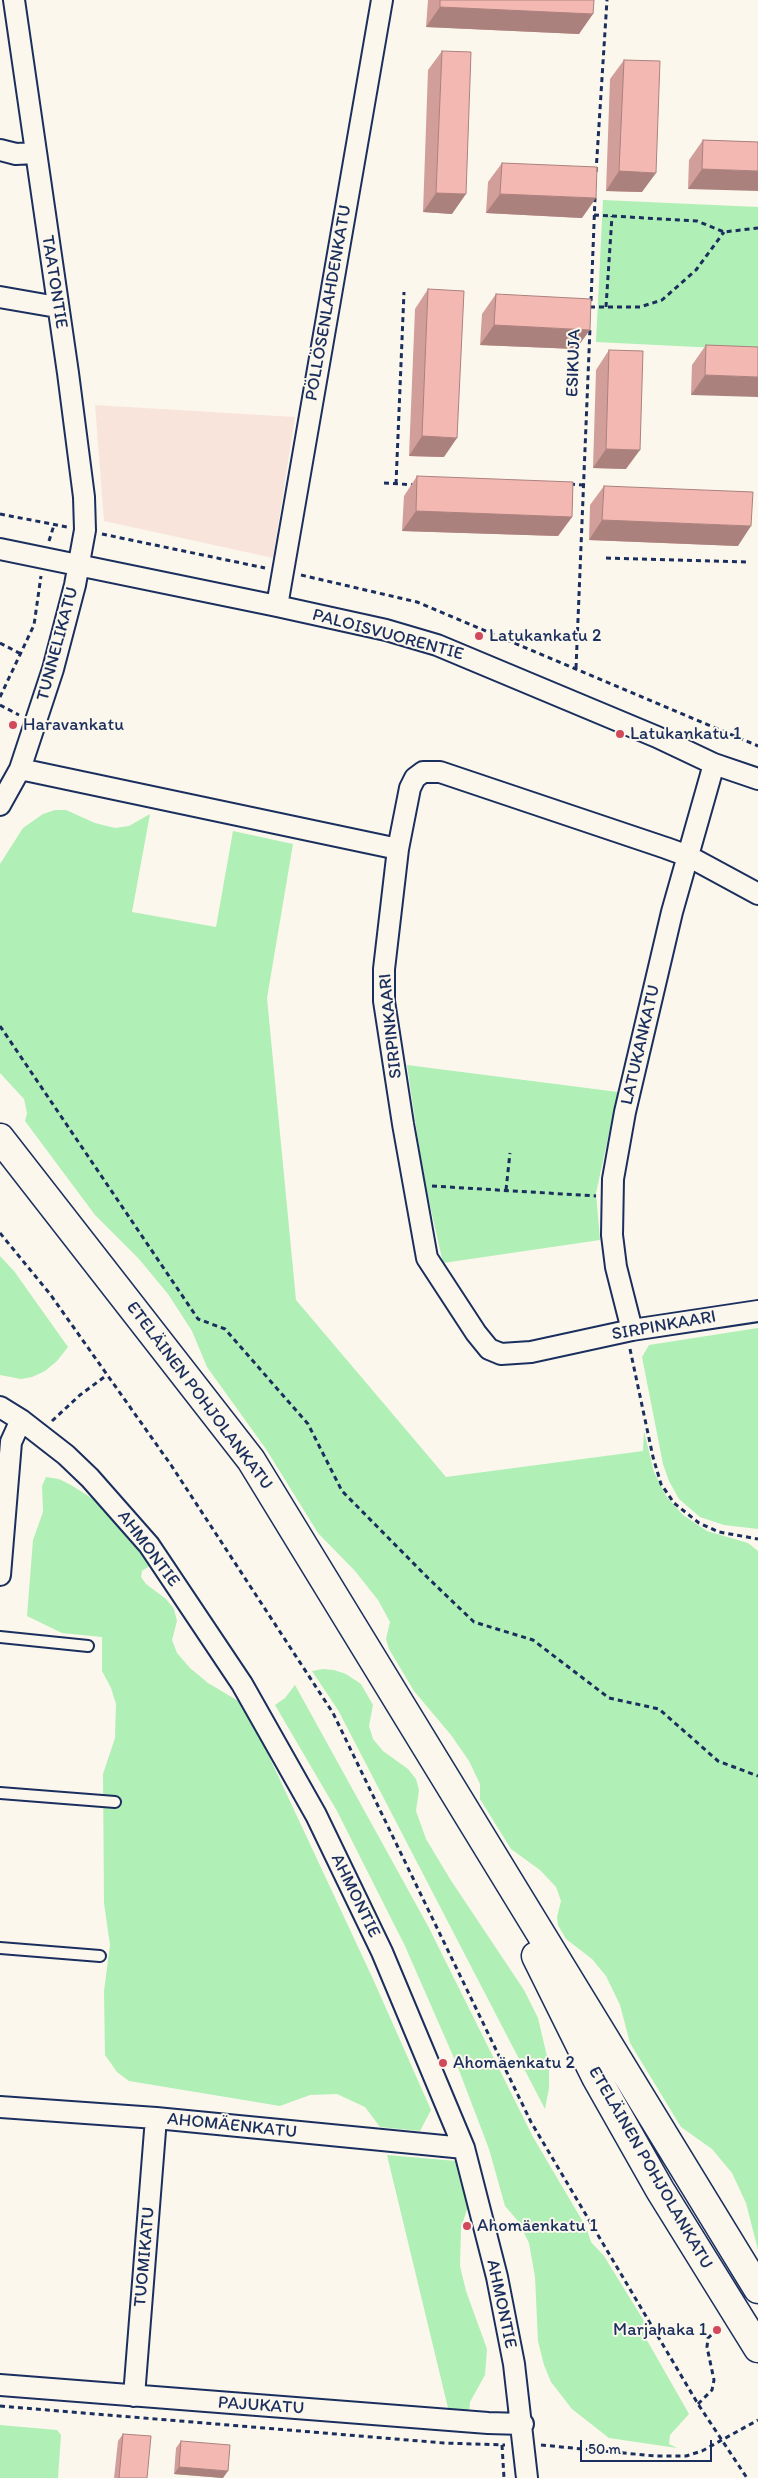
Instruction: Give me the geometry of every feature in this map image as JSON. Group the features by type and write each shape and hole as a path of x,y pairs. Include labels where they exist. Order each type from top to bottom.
{"main road":[{"name":"ETELÄINEN POHJOLANKATU","path":"0,1138 251,1460 758,2289"},
{"name":"ETELÄINEN POHJOLANKATU","path":"456,1796 596,2077 660,2190 758,2348"}],"street":[{"name":"TAATONTIE","path":"14,0 34,153 84,497 85,530 79,565"},
{"name":"PÖLLÖSENLAHDENKATU","path":"277,606 382,0"},
{"path":"0,150 16,154 34,153"},
{"path":"0,297 57,307"},
{"name":"PALOISVUORENTIE","path":"0,549 277,606 386,630 437,645 657,737 714,764 758,779"},
{"name":"TUNNELIKATU","path":"0,805 20,769 54,669 79,565"},
{"name":"LATUKANKATU","path":"629,1331 612,1235 613,1179 625,1112 672,912 714,764"},
{"path":"20,769 398,849"},
{"name":"SIRPINKAARI","path":"758,894 688,856 440,772 423,772 415,778 410,788 398,849 384,969 384,1001 427,1258 476,1333 489,1349 501,1354 531,1352 629,1331 758,1311"},
{"name":"AHMONTIE","path":"0,1407 22,1420 40,1434 90,1478 149,1545 242,1684 316,1815 366,1918 438,2081 464,2148 496,2277 514,2364 523,2424 527,2478"},
{"path":"0,1575 11,1442 22,1420"},
{"name":"AHOMÄENKATU","path":"0,2107 156,2118 464,2148"},
{"name":"TUOMIKATU","path":"134,2396 156,2118"},
{"name":"PAJUKATU","path":"0,2385 488,2423 523,2424"}],"lane":[{"path":"0,1637 88,1646"},
{"path":"0,1793 115,1802"},
{"path":"0,1948 100,1956"}],"path":[{"path":"596,176 607,0"},
{"name":"ESIKUJA","path":"590,316 595,195"},
{"path":"594,215 697,221 724,232 758,228"},
{"path":"606,306 612,216"},
{"path":"590,306 640,306 662,300 696,270 724,232"},
{"path":"396,484 404,292"},
{"name":"ESIKUJA","path":"576,668 590,326"},
{"path":"384,483 425,486"},
{"path":"566,484 584,485"},
{"path":"50,541 54,524"},
{"path":"606,558 749,562"},
{"path":"0,697 34,624 42,573"},
{"path":"0,643 21,654"},
{"path":"0,1026 198,1319 225,1329 308,1424 342,1491 428,1578 474,1622 533,1640 609,1698 659,1708 718,1761 758,1776"},
{"path":"506,1190 510,1153"},
{"path":"414,1188 432,1186 613,1196"},
{"path":"0,1233 50,1294 171,1465 333,1712 531,2122 698,2404 747,2478"},
{"path":"629,1331 652,1457 660,1484 674,1503 699,1523 719,1532 758,1539"},
{"path":"40,1434 80,1395 107,1375"},
{"path":"698,2404 712,2390 714,2380 708,2338 717,2330"},
{"path":"0,2406 444,2443 513,2446"},
{"path":"534,2445 654,2456 686,2456 702,2451 758,2420"},
{"path":"502,2445 504,2478"}],"shaded area":[{"path":"95,405 295,417 273,558 104,521"}],"green space":[{"path":"603,200 758,207 758,350 596,342"},
{"path":"55,810 66,810 95,823 115,828 129,826 150,814 132,912 216,927 233,831 293,844 267,998 296,1300 446,1477 643,1451 644,1431 654,1472 666,1496 683,1515 707,1531 748,1543 758,1551 758,2250 746,2203 732,2173 712,2149 681,2127 630,2043 620,2005 606,1976 592,1959 566,1939 558,1925 557,1917 561,1901 556,1887 540,1870 511,1849 480,1799 480,1784 469,1761 451,1735 414,1691 389,1649 386,1639 390,1622 378,1600 355,1571 318,1533 266,1449 207,1367 192,1331 168,1294 139,1259 95,1215 25,1121 27,1113 24,1099 0,1073 0,864 23,828 43,814"},
{"path":"407,1065 618,1092 596,1193 600,1240 443,1263 423,1174"},
{"path":"0,1256 14,1271 68,1347 57,1361 45,1371 32,1377 21,1379 0,1375"},
{"path":"758,1328 758,1529 724,1525 700,1517 679,1499 669,1481 663,1464 642,1357 649,1345"},
{"path":"46,1477 59,1479 71,1485 104,1506 131,1536 151,1565 142,1571 141,1577 146,1584 166,1599 174,1609 177,1621 172,1640 177,1653 190,1668 208,1683 245,1705 373,1979 431,2110 420,2131 380,2127 365,2107 337,2094 310,2095 280,2106 129,2081 117,2072 105,2055 104,1991 110,1945 104,1903 103,1774 115,1738 116,1704 111,1688 102,1671 102,1637 62,1633 27,1616 33,1540 43,1512 42,1486"},
{"path":"323,1669 346,1674 361,1684 373,1705 369,1726 373,1739 383,1751 408,1769 416,1779 419,1790 416,1811 426,1839 450,1879 524,1990 538,2018 549,2065 549,2088 545,2109 338,1710 312,1671"},
{"path":"295,1685 428,1926 533,2137 586,2227 591,2242 604,2256 644,2321 642,2328 644,2335 689,2414 670,2435 669,2444 677,2448 609,2438 572,2409 551,2382 544,2365 538,2341 535,2277 529,2243 518,2221 505,2206 489,2149 457,2065 405,1946 337,1811 275,1705 285,1698"},
{"path":"387,2155 456,2161 469,2203 461,2228 460,2266 466,2291 487,2349 485,2375 470,2402 469,2412 449,2412"},
{"path":"0,2425 57,2430 61,2435 58,2478 0,2478"}],"building":[{"path":"440,0 594,0 593,14 440,7"},
{"path":"442,51 471,52 466,194 436,193"},
{"path":"624,60 660,61 656,173 619,171"},
{"path":"703,140 758,142 758,171 702,169"},
{"path":"502,163 597,167 596,198 500,194"},
{"path":"428,289 464,291 457,438 422,436"},
{"path":"496,294 591,299 590,330 494,325"},
{"path":"706,345 758,347 758,377 705,375"},
{"path":"609,350 643,351 640,450 606,449"},
{"path":"417,476 573,482 572,517 416,511"},
{"path":"604,486 753,492 751,526 602,520"},
{"path":"123,2434 151,2436 147,2478 119,2478"},
{"path":"181,2441 230,2445 228,2471 179,2467"}],"place":[{"name":"Latukankatu 2","path":"479,636"},
{"name":"Haravankatu","path":"13,725"},
{"name":"Latukankatu 1","path":"620,734"},
{"name":"Ahomäenkatu 2","path":"443,2063"},
{"name":"Ahomäenkatu 1","path":"467,2226"},
{"name":"Marjahaka 1","path":"717,2330"}]}
